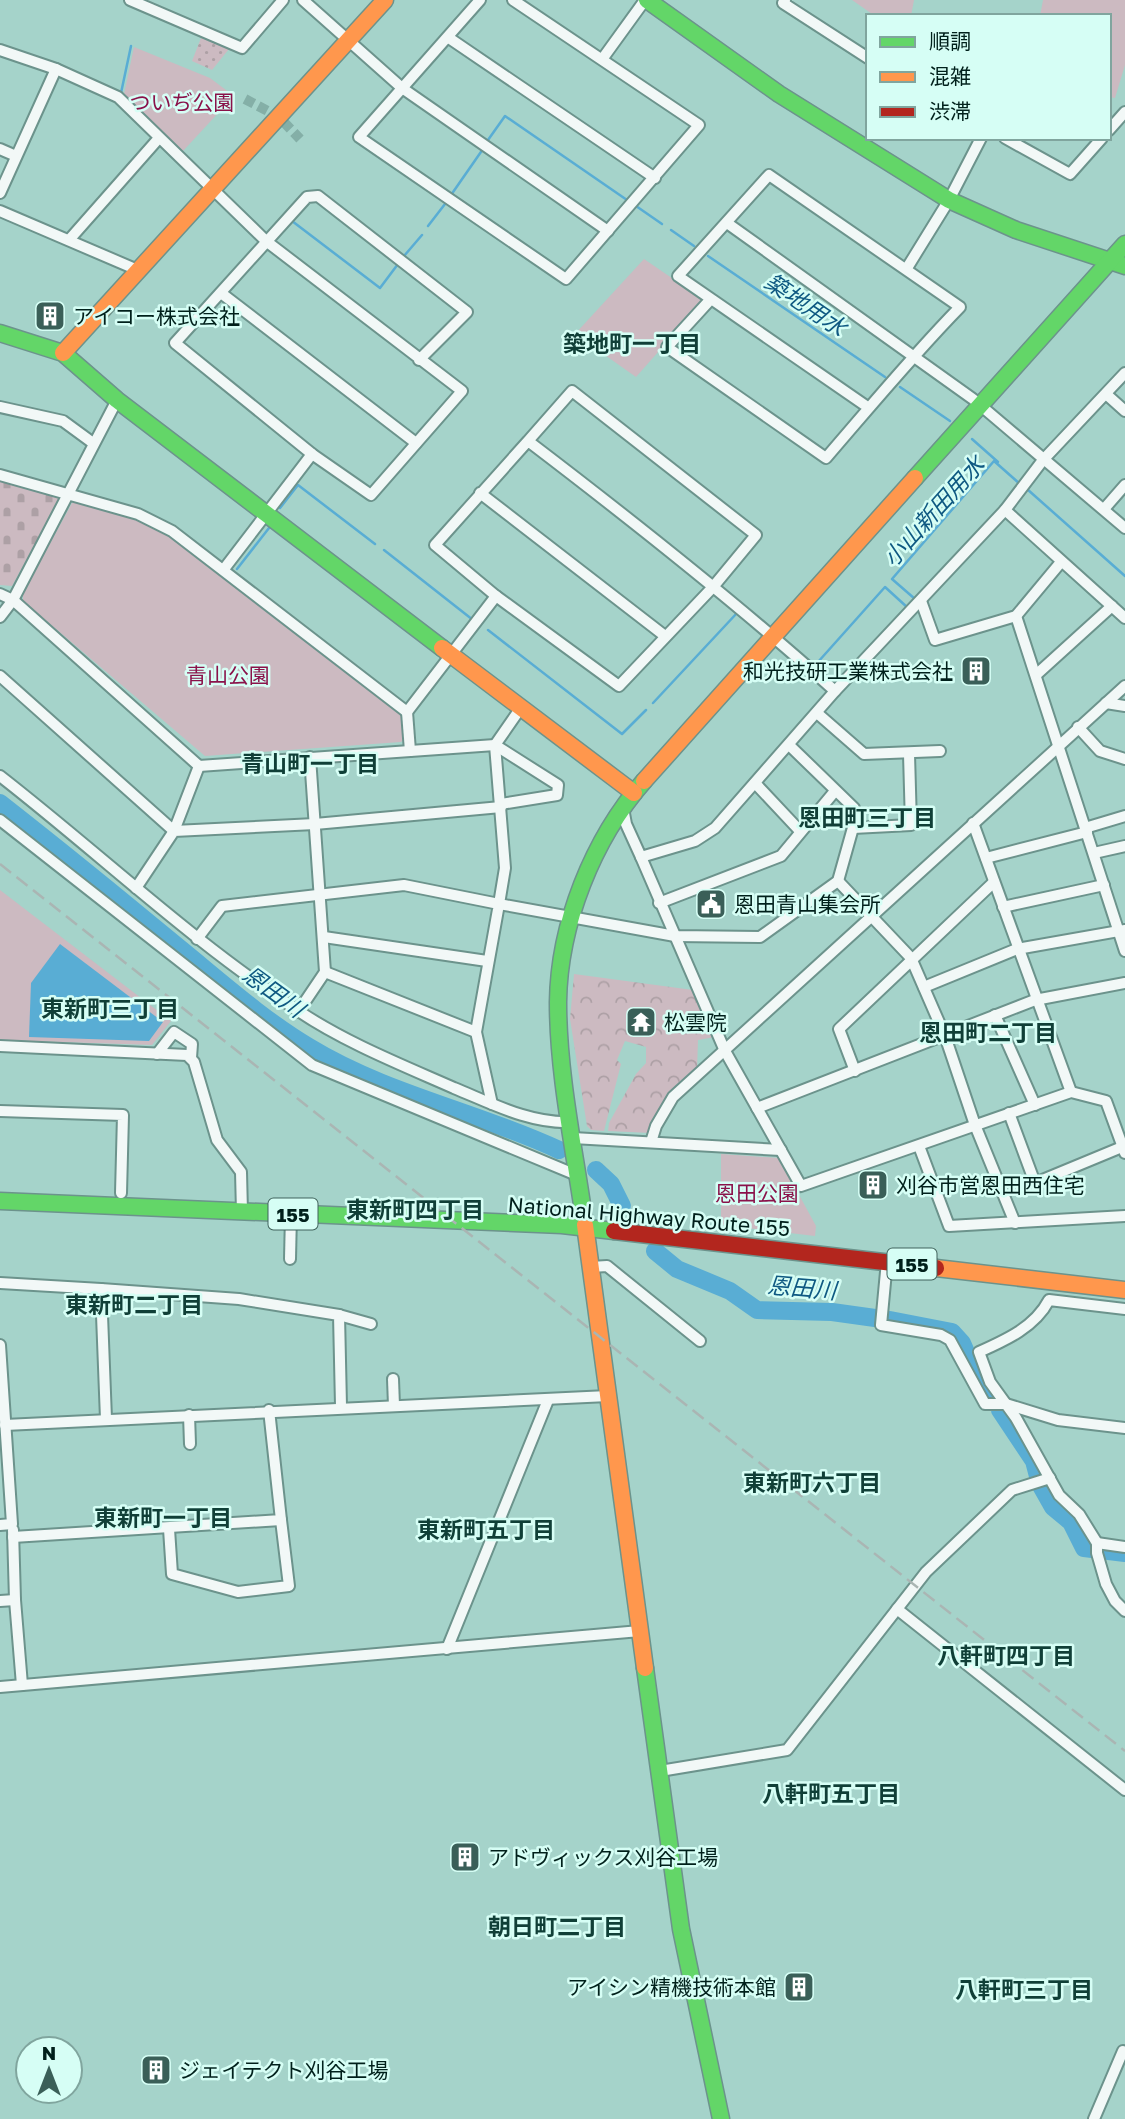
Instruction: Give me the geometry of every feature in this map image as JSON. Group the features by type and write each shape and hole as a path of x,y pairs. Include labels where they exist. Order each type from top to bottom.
{"main road":[{"path":"63,354 385,0"},
{"path":"646,0 779,94 949,200 1016,230 1117,264"},
{"path":"721,2119 681,1929 572,1130 559,1010 562,964 571,916 598,845 634,793 979,405 1117,264 1125,244"},
{"path":"0,333 63,354 117,400 420,629 450,657 634,793"},
{"name":"National Highway Route 155","path":"0,1201 585,1228 1125,1290"}],"street":[{"path":"130,0 242,48 283,0"},
{"path":"303,0 402,88 608,231"},
{"path":"481,0 359,137 566,279 699,125 513,0"},
{"path":"603,58 646,0"},
{"path":"783,1 866,57"},
{"path":"449,38 655,178"},
{"path":"0,50 56,69 118,97 266,241 419,360 462,391 371,495 312,454 175,344 266,241 307,197 318,196 467,312 419,360"},
{"path":"0,193 56,69"},
{"path":"1111,128 1125,112"},
{"path":"69,240 159,138"},
{"path":"907,268 949,200 980,140"},
{"path":"1009,140 1070,174 1100,140"},
{"path":"0,149 16,156"},
{"path":"710,300 667,347 826,458 869,408 912,356 960,307 769,175 678,276 869,408"},
{"path":"0,211 140,271"},
{"path":"727,223 979,405 1125,528"},
{"path":"221,293 416,443"},
{"path":"641,857 695,841 706,835 835,691 1005,510 1043,460 1125,373"},
{"path":"572,391 756,535 713,587 619,686 496,596 435,545 527,442 572,391"},
{"path":"1106,394 1125,411"},
{"path":"0,617 13,600 117,400"},
{"path":"0,407 63,421 93,443"},
{"path":"527,442 713,587 835,691"},
{"path":"224,569 312,454"},
{"path":"0,475 138,514 172,531 407,712"},
{"path":"1104,509 1125,485"},
{"path":"480,493 665,636"},
{"path":"1005,510 1125,618"},
{"path":"921,601 935,640 1017,615 1061,562"},
{"path":"0,594 13,600 200,765 495,745 558,785 557,795 501,806 315,824 174,831 0,676"},
{"path":"410,751 407,712 496,596"},
{"path":"1037,674 1112,606"},
{"path":"1017,615 1104,885 1123,931 1125,951"},
{"path":"652,1142 656,1126 673,1097 1058,744 1125,686"},
{"path":"1106,703 1125,706"},
{"path":"492,1104 476,1031 505,868 495,745 520,709"},
{"path":"817,713 864,754 940,751"},
{"path":"1078,727 1100,751 1125,759"},
{"path":"197,939 222,906 404,885 675,936 760,937 838,881 853,828 854,808 789,745"},
{"path":"853,828 911,825 909,754"},
{"path":"298,1012 325,972 310,757"},
{"path":"136,888 174,831 200,765"},
{"path":"0,776 197,939 298,1012 346,1038 492,1104 572,1130 652,1142 781,1150"},
{"path":"755,783 800,831"},
{"path":"659,903 781,856 835,791"},
{"path":"623,808 626,824 659,903 725,1051 801,1186 1071,1091 1106,1101 1124,1150 1035,1183 1009,1113"},
{"path":"986,858 1086,830 1125,816"},
{"path":"0,820 312,1065 579,1176"},
{"path":"973,823 1035,1000 1071,1091"},
{"path":"1094,853 1125,846"},
{"path":"838,881 911,958 945,1036 975,1125 1015,1223"},
{"path":"855,1071 839,1029 911,958 994,883"},
{"path":"1003,907 1104,885"},
{"path":"924,987 1017,949 1123,931"},
{"path":"324,937 487,961"},
{"path":"325,972 476,1031"},
{"path":"757,1108 1035,1000 1125,983"},
{"path":"995,1015 1035,1105"},
{"path":"157,1054 174,1032 192,1044 191,1058 217,1140 241,1172 242,1212"},
{"path":"0,1046 191,1058"},
{"path":"0,1111 123,1115 121,1193"},
{"path":"919,1146 949,1226 1125,1216"},
{"path":"290,1259 292,1214"},
{"path":"887,1261 881,1325 941,1335 950,1340 985,1404 1006,1404 1058,1420 1125,1429"},
{"path":"591,1267 607,1266 700,1341"},
{"path":"0,1283 239,1299 339,1315 371,1324"},
{"path":"101,1289 106,1419"},
{"path":"1125,1309 1049,1300 1042,1312 1028,1325 1004,1341 979,1352 990,1382 1006,1404 1059,1495 1079,1514 1097,1547 1107,1584 1115,1601 1125,1611"},
{"path":"339,1315 341,1406"},
{"path":"0,1345 22,1685"},
{"path":"393,1379 394,1406"},
{"path":"5,1425 341,1406 608,1396"},
{"path":"447,1649 548,1400"},
{"path":"169,1530 172,1574 238,1592 289,1586 269,1410"},
{"path":"189,1415 190,1444"},
{"path":"660,1771 787,1750 926,1572 1012,1490 1050,1478"},
{"path":"13,1537 169,1530 281,1520"},
{"path":"0,1525 12,1524"},
{"path":"1097,1547 1125,1547"},
{"path":"0,1601 15,1600"},
{"path":"897,1609 1125,1790"},
{"path":"0,1686 640,1631"},
{"path":"1094,2119 1124,2050"}],"green space":[{"path":"852,0 914,0 911,14 872,14"},
{"path":"1043,0 1125,0 1125,65 1115,98 1111,97 1111,14 1040,14"},
{"path":"201,38 229,49 212,70 192,61"},
{"name":"ついぢ公園","path":"134,47 210,78 234,96 183,151 124,94"},
{"path":"644,259 704,300 636,377 575,334"},
{"path":"0,479 57,496 59,500 12,586 0,585"},
{"name":"青山公園","path":"79,502 135,519 178,540 405,714 406,737 401,742 205,756 23,601 23,593 72,503"},
{"path":"0,890 171,1021 152,1045 0,1040"},
{"name":"松雲院","path":"574,974 693,990 715,1037 698,1040 697,1070 650,1133 608,1131 609,1123 636,1074 646,1063 646,1047 625,1041 617,1060 621,1064 604,1131 591,1130 587,1126 570,1019"},
{"name":"恩田公園","path":"721,1154 779,1158 816,1226 815,1236 721,1225"}],"water":[{"path":"60,944 163,1022 149,1041 29,1037 31,983"}],"waterway":[{"name":"築地用水","path":"121,93 131,46"},
{"name":"築地用水","path":"488,140 505,116 627,200"},
{"name":"築地用水","path":"451,195 483,149"},
{"name":"築地用水","path":"428,226 445,204"},
{"name":"築地用水","path":"636,206 662,224"},
{"name":"築地用水","path":"292,221 380,288 398,264"},
{"name":"築地用水","path":"671,230 694,246"},
{"name":"築地用水","path":"404,256 422,235"},
{"name":"築地用水","path":"708,256 885,377"},
{"name":"築地用水","path":"900,387 950,421"},
{"name":"築地用水","path":"972,439 998,462"},
{"name":"小山新田用水","path":"915,599 892,579 994,461 1020,484"},
{"name":"小山新田用水","path":"280,508 298,485 375,544"},
{"name":"小山新田用水","path":"1027,489 1125,576"},
{"name":"小山新田用水","path":"237,569 269,528"},
{"name":"小山新田用水","path":"384,550 473,620"},
{"name":"小山新田用水","path":"818,662 885,587 908,608"},
{"name":"小山新田用水","path":"653,703 737,613"},
{"name":"小山新田用水","path":"488,630 622,734 646,710"},
{"name":"恩田川","path":"0,803 242,999 309,1047 369,1078 497,1124 559,1150"},
{"name":"恩田川","path":"596,1170 611,1184 622,1206"},
{"name":"恩田川","path":"655,1251 677,1269 730,1291 757,1310 832,1312 875,1318"},
{"name":"恩田川","path":"890,1320 952,1332 962,1343 979,1382 992,1399"},
{"name":"恩田川","path":"1000,1410 1034,1461 1039,1480"},
{"name":"恩田川","path":"1040,1484 1053,1507 1071,1522 1084,1548 1125,1553"}],"tunnel":[{"path":"245,99 279,117 300,139"}],"railway":[{"path":"0,864 1125,1751"}],"traffic: fast":[{"path":"647,0 779,94 949,200 1016,230 1125,266"},
{"path":"915,478 1125,244"},
{"path":"0,333 63,353 117,400 442,648"},
{"path":"585,1225 561,1058 558,1002 560,972 572,913 582,884 609,829 644,781"},
{"path":"0,1201 562,1225 614,1231"},
{"path":"645,1668 681,1929 721,2119"}],"traffic: slow":[{"path":"63,353 385,0"},
{"path":"644,781 915,478"},
{"path":"442,648 634,793"},
{"path":"585,1225 645,1668"},
{"path":"936,1268 1125,1290"}],"traffic: jam":[{"path":"614,1231 936,1268"}],"place":[{"name":"アイコー株式会社","path":"50,316"},
{"name":"和光技研工業株式会社","path":"976,671"},
{"name":"恩田青山集会所","path":"711,904"},
{"name":"松雲院","path":"641,1022"},
{"name":"刈谷市営恩田西住宅","path":"873,1185"},
{"name":"アドヴィックス刈谷工場","path":"465,1857"},
{"name":"アイシン精機技術本館","path":"799,1987"},
{"name":"ジェイテクト刈谷工場","path":"156,2070"}],"district":[{"name":"築地町一丁目","path":"632,343"},
{"name":"青山町一丁目","path":"310,763"},
{"name":"恩田町三丁目","path":"867,817"},
{"name":"東新町三丁目","path":"110,1008"},
{"name":"恩田町二丁目","path":"988,1032"},
{"name":"東新町四丁目","path":"415,1209"},
{"name":"東新町二丁目","path":"134,1304"},
{"name":"東新町六丁目","path":"812,1482"},
{"name":"東新町一丁目","path":"163,1517"},
{"name":"東新町五丁目","path":"486,1529"},
{"name":"八軒町四丁目","path":"1006,1655"},
{"name":"八軒町五丁目","path":"831,1793"},
{"name":"朝日町二丁目","path":"557,1926"},
{"name":"八軒町三丁目","path":"1024,1989"}]}
